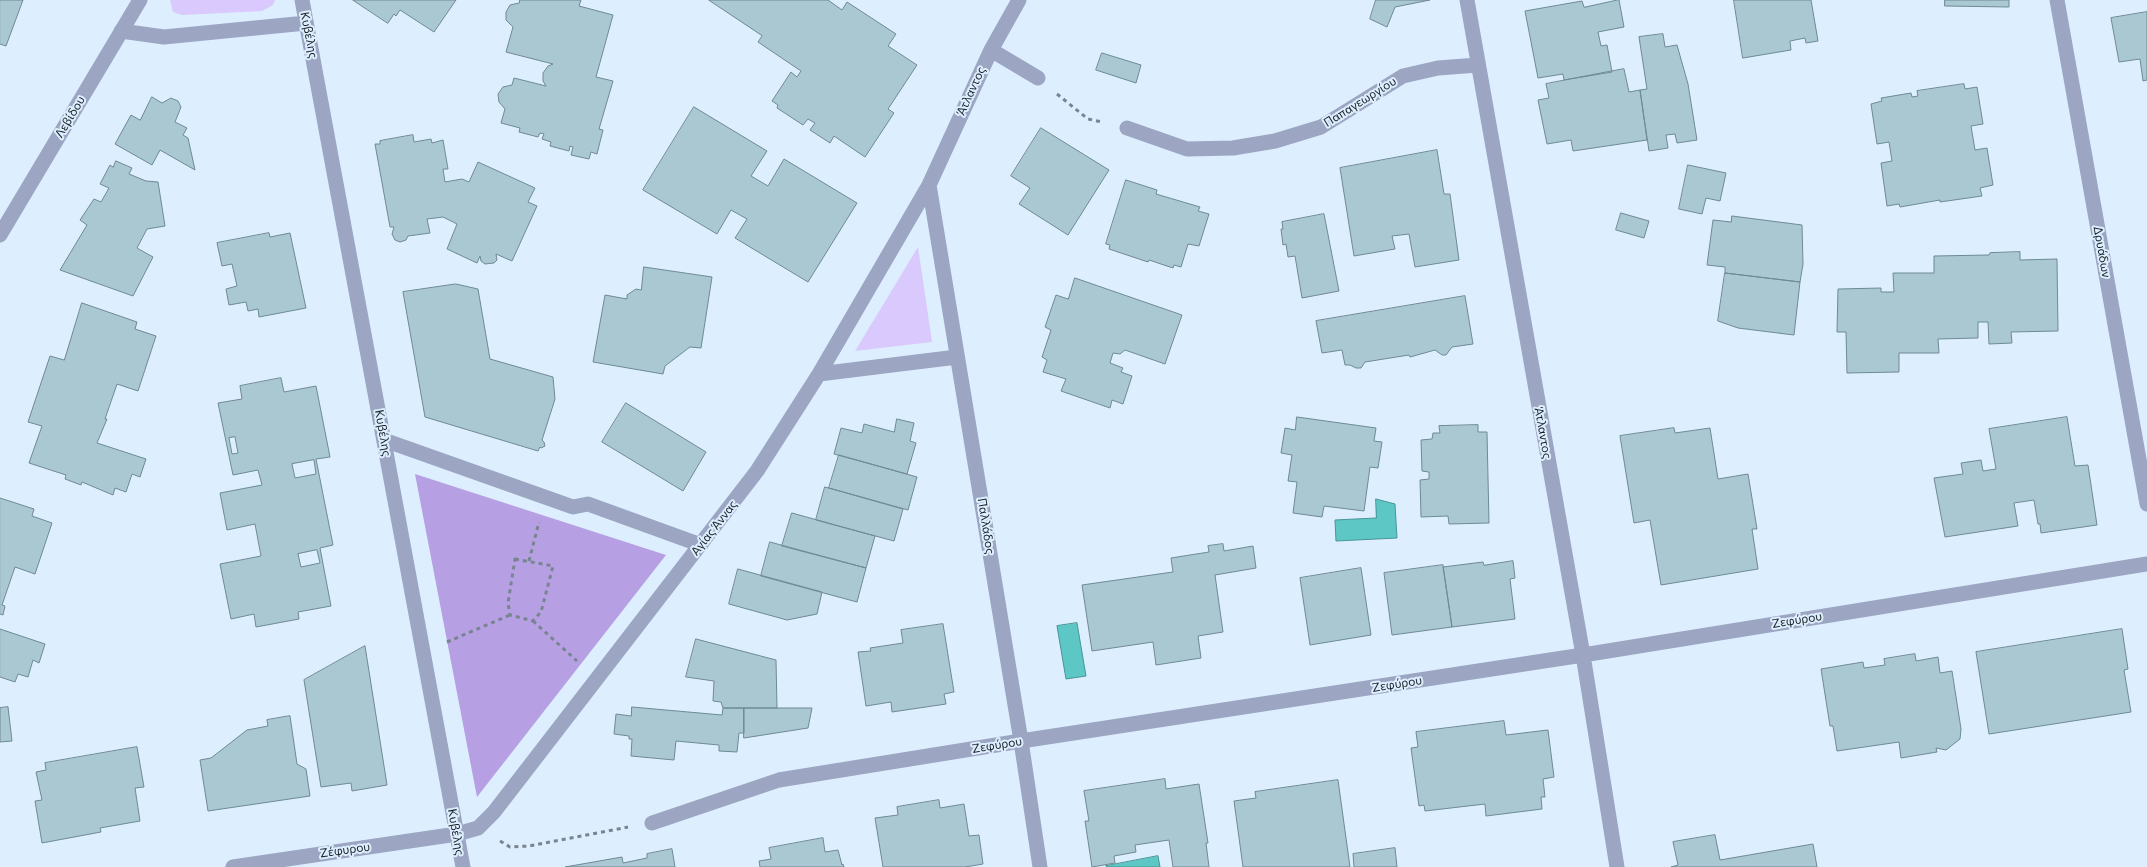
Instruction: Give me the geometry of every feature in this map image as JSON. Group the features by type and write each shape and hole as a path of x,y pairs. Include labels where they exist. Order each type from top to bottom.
{"street":[{"name":"Λεβίδου","path":"0,235 140,0"},
{"name":"Κυβέλης","path":"302,0 463,867"},
{"name":"Άτλαντος","path":"929,185 991,50 1019,0"},
{"name":"Άτλαντος","path":"1467,0 1583,655 1617,867"},
{"name":"Δρυάδων","path":"2057,0 2147,504"},
{"path":"121,31 164,37 306,23"},
{"path":"991,50 1038,78"},
{"name":"Παπαγεωργίου","path":"1127,128 1187,149 1233,148 1275,141 1321,127 1403,76 1438,68 1478,65"},
{"name":"Παλλάδος","path":"929,185 1040,867"},
{"name":"Αγίας Άννας","path":"457,834 478,828 494,812 757,471 819,374 929,185"},
{"path":"819,374 958,357"},
{"path":"384,440 573,507 588,504 701,545"},
{"name":"Ζεφύρου","path":"652,823 779,780 1583,655 2147,564"},
{"name":"Ζέφυρου","path":"233,867 457,834"}],"path":[{"path":"1038,78 1088,119 1127,128"},
{"path":"529,561 545,497"},
{"path":"510,615 508,602 515,559 553,566 542,612 533,621"},
{"path":"423,652 510,615 533,621 596,680"},
{"path":"478,828 510,846 529,846 652,823"}],"shaded area":[{"path":"170,0 275,0 273,5 262,11 182,15 173,12"},
{"path":"918,247 932,342 855,351"},
{"path":"415,474 666,555 477,797"},
{"path":"1376,499 1395,504 1397,538 1336,541 1335,520 1376,518"},
{"path":"1077,623 1086,676 1066,679 1057,626"},
{"path":"1158,856 1160,867 1106,866"}],"building":[{"path":"0,0 23,0 6,46 0,44"},
{"path":"353,0 456,0 434,32 400,10 396,16 394,14 388,23"},
{"path":"520,0 581,0 579,6 613,15 596,77 613,81 599,129 603,130 597,154 591,152 589,159 571,155 573,147 570,146 569,151 550,146 551,142 542,139 544,134 540,133 538,137 519,132 520,128 501,123 505,109 499,102 498,94 503,87 512,85 514,78 546,86 543,81 543,73 548,66 553,64 506,52 513,27 506,20 506,12 510,5 519,3"},
{"path":"709,0 828,0 842,10 847,2 896,34 888,46 917,65 888,109 894,113 865,157 834,136 830,143 810,130 815,123 808,119 803,125 777,108 778,105 772,101 791,72 797,77 801,71 758,42 762,36"},
{"path":"1376,0 1430,0 1395,7 1387,27 1370,19"},
{"path":"1619,0 1624,27 1598,32 1601,46 1607,45 1612,72 1564,80 1563,74 1538,78 1525,11 1582,1 1584,7"},
{"path":"1734,0 1811,0 1818,41 1806,43 1805,38 1790,41 1791,50 1743,58"},
{"path":"1945,0 2009,0 2009,7 1945,6"},
{"path":"2147,12 2147,80 2143,81 2140,59 2119,62 2111,18"},
{"path":"1663,34 1665,47 1677,45 1688,84 1697,140 1677,143 1675,134 1666,135 1668,148 1649,151 1640,90 1647,89 1639,37"},
{"path":"1102,53 1141,65 1136,83 1096,70"},
{"path":"1624,69 1629,92 1640,90 1647,140 1573,151 1571,140 1547,144 1538,100 1549,98 1546,84"},
{"path":"1964,84 1965,89 1977,87 1983,124 1971,126 1975,150 1987,148 1993,185 1980,188 1982,196 1940,202 1940,200 1900,207 1899,204 1887,206 1881,163 1892,161 1889,142 1877,144 1871,104 1882,101 1881,98 1911,93 1912,97 1918,96 1917,91"},
{"path":"152,97 162,103 171,98 178,101 181,107 175,122 187,128 183,135 188,138 195,170 160,150 152,165 115,144 131,115 140,120"},
{"path":"694,107 767,151 751,176 768,186 784,159 857,203 808,282 735,238 747,219 731,210 717,234 643,190"},
{"path":"1041,128 1109,170 1068,235 1019,204 1030,188 1011,176"},
{"path":"413,135 414,142 431,139 432,143 443,140 448,169 443,169 445,182 462,179 469,182 478,162 535,188 528,202 537,206 512,261 496,254 497,260 494,263 485,264 481,261 480,256 477,263 447,249 457,224 443,217 427,219 430,233 408,236 406,240 400,242 395,240 392,234 394,227 390,227 375,144 380,144 380,141"},
{"path":"1437,150 1444,194 1450,194 1459,260 1415,267 1409,234 1392,236 1395,249 1354,256 1340,168"},
{"path":"116,161 132,168 129,174 146,181 158,182 165,226 147,229 137,248 153,257 133,296 60,270 87,225 80,220 94,199 101,202 109,188 100,184 110,165 113,167"},
{"path":"1688,165 1726,173 1720,201 1706,198 1702,214 1679,209"},
{"path":"1126,180 1157,190 1156,194 1200,207 1198,211 1209,214 1199,246 1188,244 1181,267 1174,265 1173,268 1149,260 1148,262 1109,249 1110,245 1106,244"},
{"path":"1621,213 1649,221 1644,238 1616,230"},
{"path":"1324,214 1339,291 1302,298 1295,256 1288,257 1286,244 1283,245 1282,222"},
{"path":"1732,216 1802,225 1803,264 1800,282 1725,273 1725,267 1707,265 1713,220 1731,222"},
{"path":"269,233 270,237 290,233 306,308 259,317 258,309 248,311 246,302 229,305 226,289 237,286 232,264 222,266 217,243"},
{"path":"2020,252 2020,260 2057,259 2058,331 2011,332 2012,343 1989,344 1988,322 1978,322 1978,338 1938,339 1939,353 1899,353 1899,372 1847,373 1846,332 1837,332 1838,289 1881,288 1881,292 1894,292 1893,273 1934,273 1934,256 1989,255 1990,253"},
{"path":"644,267 712,277 701,348 690,347 665,366 663,374 593,362 605,295 627,299 627,295 636,289 641,290"},
{"path":"1725,273 1800,282 1794,335 1738,328 1718,321"},
{"path":"1075,278 1182,315 1165,364 1125,350 1120,354 1113,353 1110,363 1123,368 1121,372 1132,376 1123,404 1112,400 1110,408 1061,391 1066,379 1043,372 1047,360 1042,357 1051,330 1045,327 1056,295 1068,299"},
{"path":"456,284 478,289 490,359 553,377 555,399 542,440 545,446 540,447 538,451 425,417 403,292"},
{"path":"1465,296 1473,344 1452,347 1446,355 1442,355 1435,350 1410,357 1409,355 1365,362 1361,368 1356,368 1345,365 1342,350 1322,353 1316,321"},
{"path":"82,303 137,322 135,329 156,336 138,391 117,384 105,419 107,419 97,443 146,459 140,477 132,474 126,492 115,488 113,495 82,482 81,485 65,479 66,475 29,463 42,426 28,422 50,356 64,360"},
{"path":"281,378 284,392 316,386 330,457 316,459 333,545 320,548 331,606 298,612 299,619 256,627 254,614 231,619 220,564 261,556 255,524 227,530 220,493 262,485 258,470 233,475 218,403 242,399 240,386","holes":["235,437 238,453 232,454 229,438","314,460 316,474 295,478 292,464","317,550 320,563 301,567 298,554"]},
{"path":"626,403 706,452 683,491 602,442"},
{"path":"1297,417 1376,428 1374,441 1382,442 1378,468 1370,467 1364,511 1324,506 1322,517 1293,513 1297,482 1288,481 1292,455 1281,453 1285,428 1295,430"},
{"path":"2067,417 2075,466 2088,465 2097,525 2041,533 2034,500 2014,503 2018,526 1945,537 1934,478 1963,474 1961,463 1981,460 1983,471 1996,469 1989,429"},
{"path":"897,419 914,423 910,441 916,443 907,474 834,454 841,428 862,433 864,424 894,432"},
{"path":"1478,425 1478,432 1487,432 1489,523 1449,524 1448,516 1421,517 1420,480 1429,479 1429,472 1422,471 1421,440 1432,439 1433,433 1440,433 1439,426"},
{"path":"1674,428 1675,433 1710,428 1718,479 1748,474 1757,529 1752,529 1758,569 1661,585 1650,520 1634,523 1620,436"},
{"path":"839,455 917,477 908,510 829,488"},
{"path":"825,487 903,509 894,541 816,520"},
{"path":"0,498 34,509 32,516 52,523 35,574 15,567 2,605 5,606 3,615 0,614"},
{"path":"792,513 875,536 866,568 782,546"},
{"path":"770,542 866,568 857,602 761,576"},
{"path":"1223,544 1224,551 1253,546 1256,568 1215,575 1223,632 1198,636 1201,658 1156,665 1153,642 1092,651 1082,585 1173,572 1171,558 1209,552 1208,546"},
{"path":"1513,561 1515,578 1510,579 1515,619 1452,627 1443,567 1483,562 1484,565"},
{"path":"1443,565 1452,627 1392,635 1384,573"},
{"path":"1361,568 1371,635 1310,645 1300,578"},
{"path":"738,569 822,592 817,614 787,620 729,604"},
{"path":"943,624 954,692 944,694 946,704 892,712 891,702 866,706 858,652 871,651 870,648 903,643 901,630"},
{"path":"0,629 45,644 39,663 33,660 28,677 18,674 15,682 0,677"},
{"path":"2122,629 2128,669 2124,670 2131,712 1989,734 1976,652"},
{"path":"696,639 776,660 777,708 723,708 721,702 713,701 714,681 686,677"},
{"path":"365,646 387,785 352,791 351,783 321,787 304,680"},
{"path":"1915,654 1916,661 1938,657 1940,673 1952,671 1961,729 1960,739 1946,750 1936,748 1937,752 1901,758 1899,742 1837,751 1833,726 1830,726 1821,669 1863,662 1864,668 1885,665 1884,659"},
{"path":"8,707 12,741 0,742 0,708"},
{"path":"632,707 722,715 723,708 744,708 744,733 739,733 737,752 719,751 719,745 676,741 674,760 631,756 632,739 629,739 629,736 614,734 616,714 631,716"},
{"path":"744,708 812,708 808,728 744,738"},
{"path":"290,716 297,764 306,769 310,796 208,811 200,760 211,758 247,730 268,726 267,720"},
{"path":"1504,721 1506,735 1548,730 1554,777 1543,779 1545,797 1541,797 1542,809 1486,816 1485,804 1425,811 1424,805 1419,806 1411,748 1418,747 1416,732"},
{"path":"137,747 144,787 135,788 140,821 100,828 101,832 42,843 35,801 42,800 36,772 46,770 45,763"},
{"path":"1165,779 1166,789 1199,784 1208,843 1206,843 1209,867 1173,867 1169,840 1135,845 1136,852 1114,856 1115,863 1092,867 1085,821 1089,821 1084,791"},
{"path":"1338,780 1350,867 1243,867 1234,801 1256,798 1255,792"},
{"path":"939,800 940,808 964,804 969,836 979,835 983,864 965,867 883,867 875,818 898,815 897,807"},
{"path":"1715,835 1720,860 1813,844 1817,867 1671,867 1678,865 1673,842"},
{"path":"823,838 825,852 838,850 844,867 760,867 759,861 771,859 769,848"},
{"path":"1395,848 1397,867 1354,867 1353,854"},
{"path":"672,849 675,867 565,867 622,857 623,863 647,858 647,854"}]}
